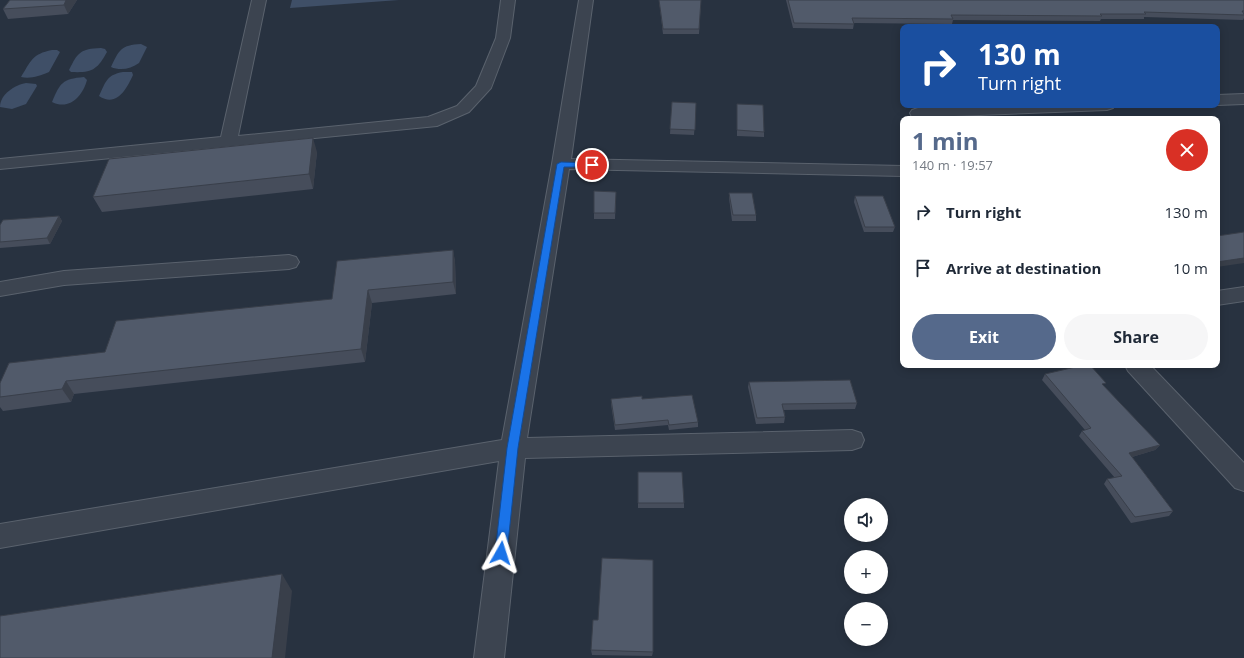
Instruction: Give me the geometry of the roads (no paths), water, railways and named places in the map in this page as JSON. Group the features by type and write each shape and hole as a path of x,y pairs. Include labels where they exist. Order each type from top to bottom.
{"street":[{"path":"228,142 260,0"},
{"path":"0,164 431,122 463,109 483,88 503,38 508,0"},
{"path":"489,658 513,448 561,164 586,0"},
{"path":"1220,100 1244,99"},
{"path":"919,116 1056,108"},
{"path":"561,164 900,171"},
{"path":"0,289 64,278 289,262"},
{"path":"1220,298 1244,294"},
{"path":"1139,368 1244,480"},
{"path":"0,536 513,448 852,440"}],"water":[{"path":"292,0 399,0 290,8"},
{"path":"141,44 147,47 139,63 133,67 125,69 111,67 116,56 125,47"},
{"path":"88,49 105,49 107,52 97,67 84,72 71,72 69,70 80,53"},
{"path":"52,50 57,50 60,52 49,72 35,77 21,77 30,62 36,56"},
{"path":"132,72 133,75 128,85 120,95 111,100 99,96 105,83 110,77 117,73"},
{"path":"84,77 87,80 85,86 75,100 64,104 52,102 57,90 63,83 71,79"},
{"path":"26,83 36,84 37,86 26,104 12,109 0,107 5,94 13,88"}]}
